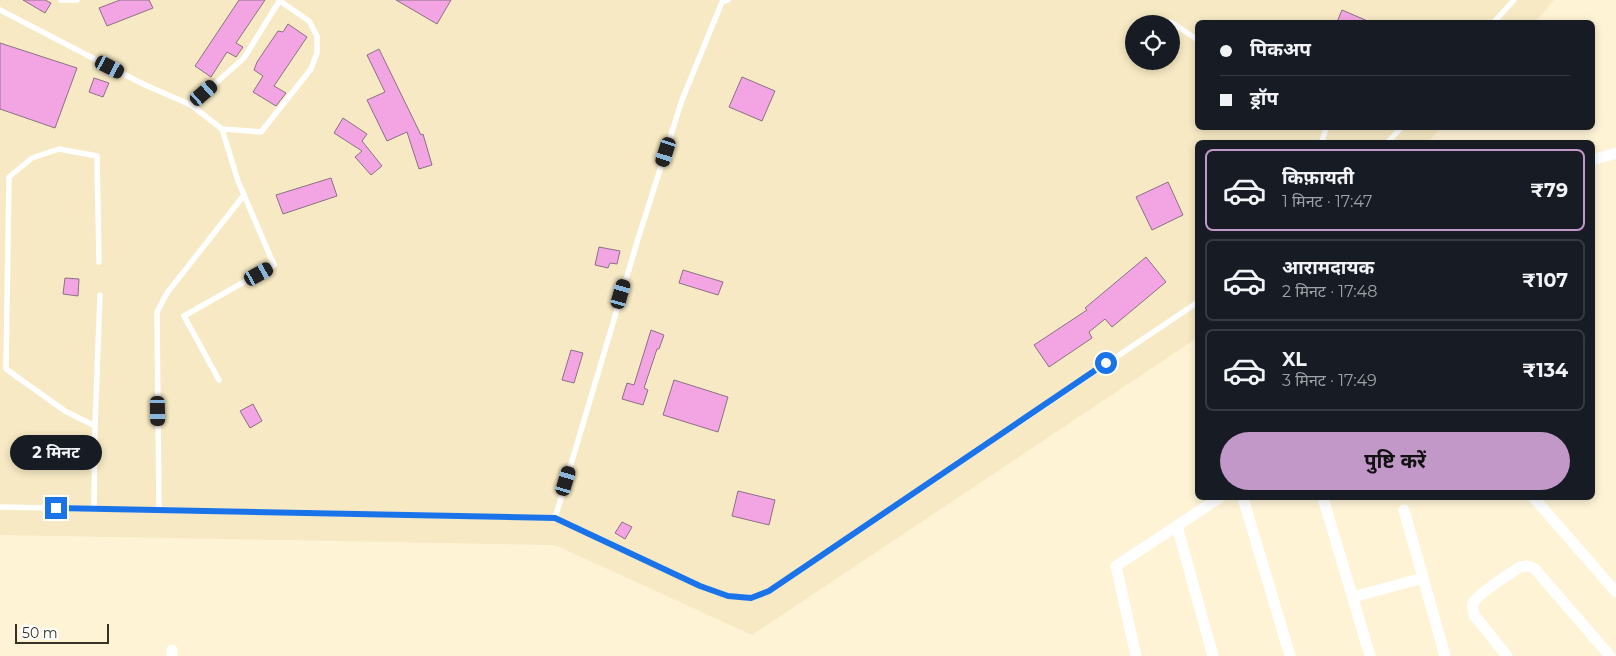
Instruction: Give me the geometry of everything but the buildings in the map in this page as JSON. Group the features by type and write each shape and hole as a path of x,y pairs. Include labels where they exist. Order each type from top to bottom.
{"street":[{"path":"1595,159 1616,153"},
{"path":"1136,656 1116,566 1216,500"},
{"path":"1244,500 1290,656"},
{"path":"1324,500 1370,656"},
{"path":"1536,500 1616,592"},
{"path":"1404,510 1445,656"},
{"path":"1177,526 1213,656"},
{"path":"1508,656 1474,615 1472,607 1474,601 1480,595 1520,567 1528,566 1535,569 1610,656"},
{"path":"1353,597 1423,578"}],"lane":[{"path":"61,0 77,0"},
{"path":"0,10 143,84 191,105 222,129 243,132 262,132 311,69 317,53 317,36 309,21 280,0 244,58 191,105"},
{"path":"555,518 638,238 682,100 722,2 728,0"},
{"path":"1496,20 1514,0"},
{"path":"1180,28 1195,38"},
{"path":"218,380 184,316 274,265 244,195 222,129"},
{"path":"1390,140 1399,130"},
{"path":"95,426 65,411 6,369 9,177 32,158 59,149 98,156 99,262"},
{"path":"159,510 157,312 167,293 244,195"},
{"path":"94,509 100,295"},
{"path":"0,506 555,518 700,586 728,596 751,598 769,591 1195,304"}],"shaded area":[{"path":"0,0 1554,0 1537,20 1195,20 1195,130 1439,130 1430,140 1195,140 1195,339 752,635 555,545 0,535"}],"route":[{"path":"56,508 555,518 700,586 728,596 751,598 769,591 1106,363"}]}
